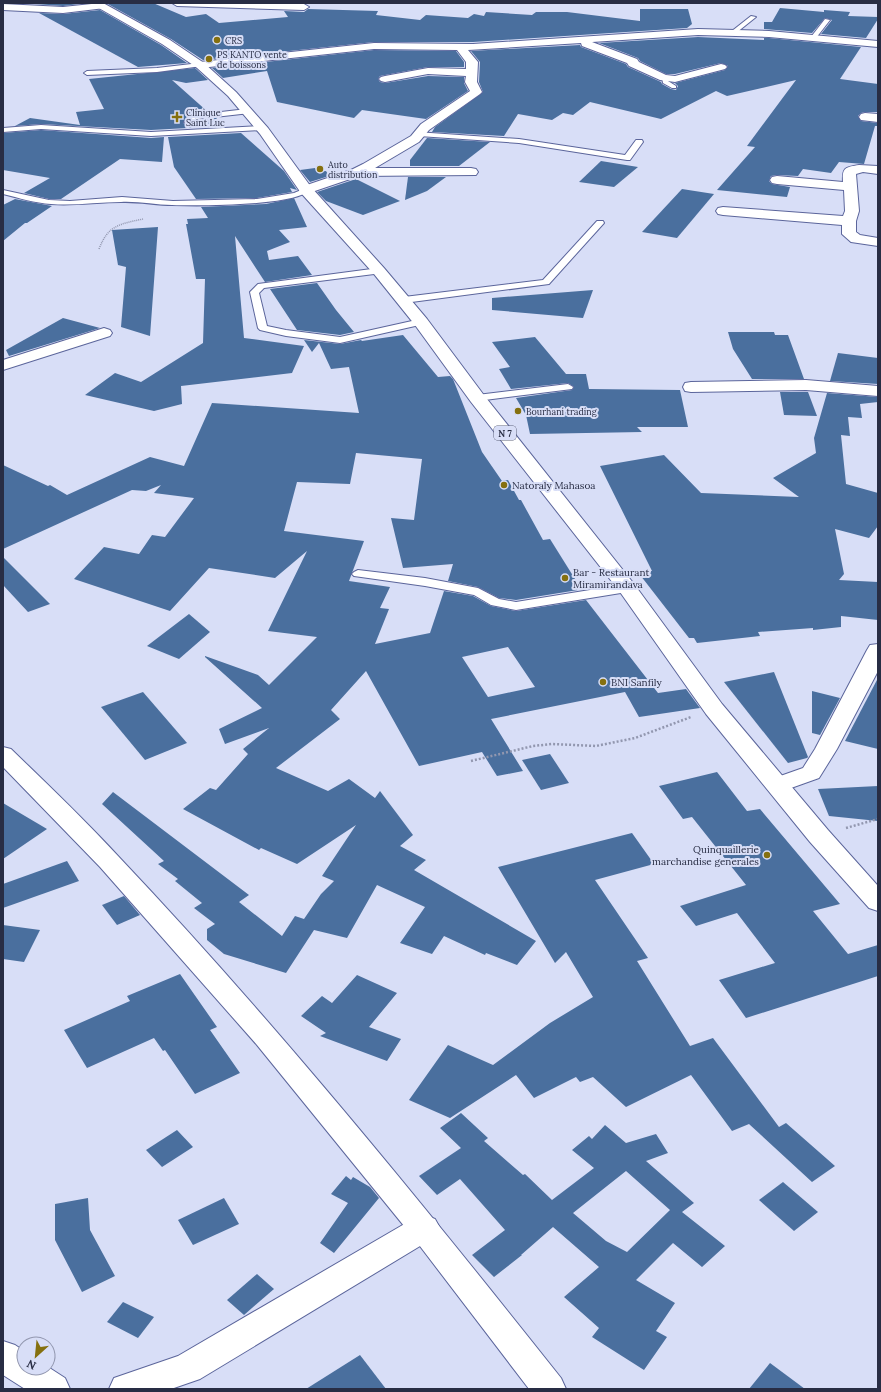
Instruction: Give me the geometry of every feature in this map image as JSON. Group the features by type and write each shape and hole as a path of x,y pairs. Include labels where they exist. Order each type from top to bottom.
{"street":[{"path":"177,3 304,7"},
{"path":"3,7 63,10 102,4"},
{"name":"N 7","path":"102,4 166,42 200,65 232,94 261,128 306,190 404,300 477,398 626,588 714,709 819,836 878,902"},
{"path":"200,65 374,46 460,47 576,41 698,32 734,32 878,44"},
{"path":"576,41 633,61 633,64 664,78 675,79 721,67"},
{"path":"306,190 356,173 415,139 425,127 476,92 471,82 470,73 472,62 460,47"},
{"path":"385,79 428,71 470,73"},
{"path":"865,117 878,118"},
{"path":"878,170 852,169 849,172 852,211 849,221 849,234 856,239 878,242"},
{"path":"356,173 396,171 471,172"},
{"path":"777,180 850,187"},
{"path":"723,212 849,221"},
{"path":"3,365 104,333"},
{"path":"691,387 806,385 878,391"},
{"path":"777,785 811,773 826,748 878,650"},
{"path":"3,754 109,861 268,1038 424,1228 549,1389"},
{"path":"126,1389 188,1368 424,1228"},
{"path":"3,1356 53,1389"}],"lane":[{"path":"734,32 753,17"},
{"path":"814,38 827,20"},
{"path":"87,73 157,70 200,65"},
{"path":"664,78 665,82 674,86"},
{"path":"188,122 195,117 247,112"},
{"path":"3,130 40,128 151,134 261,128"},
{"path":"420,134 519,141 627,158 639,142"},
{"path":"3,192 49,202 70,203 122,199 173,203 257,201 296,195 306,190"},
{"path":"404,300 546,282 600,223"},
{"path":"380,272 260,286 254,292 263,328 286,333 340,340 420,322"},
{"path":"477,398 568,387"},
{"path":"358,574 425,582 478,592 495,602 516,606 626,588"}],"path":[{"path":"100,249 103,237 113,226 175,210 173,203"},
{"path":"471,761 533,746 552,744 596,746 635,738 714,709"},
{"path":"819,836 878,819"}],"building":[{"path":"20,3 87,3 63,6"},
{"path":"106,3 153,3 186,17 206,14 219,23 288,17 284,11 304,12 308,9 378,11 376,15 420,20 426,15 468,18 474,14 484,16 486,12 532,15 536,12 567,12 640,21 640,9 688,9 692,24 687,28 473,42 374,42 203,60 171,39"},
{"path":"780,8 824,12 824,10 850,12 848,16 878,17 878,19 866,38 821,34 832,20 825,18 812,33 764,29 764,22 772,22"},
{"path":"100,10 161,45 187,63 138,67 39,13 63,14"},
{"path":"698,37 764,40 764,38 769,38 861,47 840,79 878,84 878,112 865,112 858,116 861,121 878,123 878,126 875,126 864,164 839,162 831,173 803,169 798,176 771,176 769,181 772,184 790,187 787,197 717,190 755,147 747,146 796,80 727,96 716,91 661,119 590,102 573,115 563,113 552,120 518,114 504,136 432,132 435,127 483,92 479,82 480,62 471,51 580,45 581,47 626,64 628,67 661,82 671,89 676,90 678,86 675,83 725,70 728,66 721,63 675,74 666,74 640,61 638,58 599,43"},
{"path":"374,50 456,51 464,62 464,67 428,67 380,76 378,79 380,82 385,83 428,76 464,77 464,83 468,91 426,119 362,110 354,118 277,102 267,71 223,78 212,68"},
{"path":"195,68 208,80 186,83 172,80 208,112 194,114 183,123 189,125 197,120 216,118 225,126 151,130 41,124 15,126 30,118 80,125 76,112 104,109 89,79"},
{"path":"41,130 151,138 164,137 162,162 120,159 61,199 49,199 24,193 50,178 3,170 3,133"},
{"path":"241,133 284,171 297,190 290,188 292,192 257,198 196,199 174,167 168,137"},
{"path":"427,138 490,142 459,166 410,166 410,160"},
{"path":"601,161 638,167 614,187 579,182"},
{"path":"315,168 318,172 326,171 329,176 310,182 300,170"},
{"path":"408,177 446,177 427,191 405,200"},
{"path":"356,179 400,201 363,215 326,201 317,192"},
{"path":"682,189 714,194 677,238 642,232"},
{"path":"294,198 307,227 279,230 290,242 267,251 269,260 298,256 312,275 265,282 235,236 244,338 304,346 292,373 181,386 182,404 154,411 85,395 115,373 141,382 203,343 205,279 196,279 186,224 188,224 187,219 208,218 201,207 266,204"},
{"path":"15,199 52,206 25,223 3,241 3,205"},
{"path":"158,227 150,336 121,327 126,267 118,265 112,230"},
{"path":"317,283 354,332 340,335 297,330 270,289"},
{"path":"593,290 583,318 492,310 492,298"},
{"path":"63,318 100,328 9,356 6,350"},
{"path":"728,332 774,332 775,335 788,335 804,379 752,379 733,349"},
{"path":"403,335 438,377 450,376 453,379 482,452 502,481 508,480 543,540 550,539 580,587 576,588 578,590 516,600 499,598 478,587 448,581 453,564 403,568 391,518 414,520 422,459 356,453 350,484 297,482 284,531 364,541 349,581 390,587 380,608 389,609 375,644 430,633 444,591 473,596 491,606 516,611 586,600 658,693 686,689 700,708 639,717 625,692 491,719 523,771 497,776 482,752 419,766 366,671 331,710 340,719 276,768 328,791 349,779 375,798 380,791 413,835 400,846 426,860 414,870 536,941 517,965 486,953 485,955 444,936 432,954 400,943 425,907 377,885 347,938 314,930 286,973 224,954 207,940 207,929 215,924 194,908 202,903 175,881 178,879 158,864 164,861 102,804 113,792 249,895 239,902 282,936 295,916 304,919 321,894 334,881 322,876 356,825 297,864 261,848 259,850 183,809 210,788 216,790 248,754 243,749 269,728 225,744 219,729 262,708 205,656 258,675 269,685 317,637 268,631 307,551 275,578 209,568 170,611 74,579 104,547 139,554 152,535 165,537 194,498 154,493 161,485 146,491 132,490 3,549 3,465 48,486 50,485 67,495 150,457 184,466 212,403 359,413 349,367 331,369 319,343 312,352 304,340 340,344","holes":["508,647 535,687 488,697 462,657"]},
{"path":"535,337 566,374 586,374 589,389 680,390 688,427 637,427 642,432 530,434 526,415 516,398 572,390 574,387 568,383 511,389 499,369 510,367 492,342"},
{"path":"838,353 878,358 878,384 830,381"},
{"path":"780,392 808,392 817,416 784,415"},
{"path":"827,393 878,397 878,402 860,404 862,418 848,417 850,436 841,435 846,484 878,493 878,526 869,538 835,529 844,574 839,580 878,582 878,620 841,616 841,627 813,630 813,628 758,632 760,636 697,643 694,638 689,638 637,571 652,571 600,466 664,455 701,493 799,497 773,478 816,453 814,438"},
{"path":"3,557 50,604 28,612 3,585"},
{"path":"189,614 210,632 179,659 147,646"},
{"path":"774,672 808,757 807,758 788,763 724,682"},
{"path":"878,678 878,749 845,741"},
{"path":"812,691 840,698 820,735 812,733"},
{"path":"143,692 187,743 145,760 101,707"},
{"path":"550,754 569,783 541,790 522,760"},
{"path":"717,772 747,811 760,809 840,904 813,911 848,954 878,945 878,976 746,1018 719,980 775,963 737,913 696,926 680,906 746,885 692,817 683,819 659,786"},
{"path":"878,786 878,821 829,816 818,789"},
{"path":"3,803 47,829 3,859"},
{"path":"632,833 654,864 595,880 648,958 637,961 690,1046 713,1038 779,1127 786,1123 835,1166 812,1182 749,1124 732,1131 691,1075 626,1107 593,1077 580,1082 576,1077 534,1098 516,1075 450,1118 409,1100 448,1045 493,1065 550,1023 593,997 566,952 555,963 498,867"},
{"path":"67,861 79,881 3,908 3,884"},
{"path":"124,896 140,915 117,925 102,905"},
{"path":"3,925 40,930 24,962 3,959"},
{"path":"180,974 217,1027 210,1030 240,1073 195,1094 165,1050 163,1051 154,1038 87,1068 64,1030 130,1001 127,996"},
{"path":"357,975 397,993 369,1027 401,1039 387,1061 320,1036 326,1033 301,1016 322,996 332,1003"},
{"path":"461,1113 488,1138 484,1141 523,1175 525,1174 552,1200 594,1168 572,1150 589,1136 592,1139 605,1125 626,1143 656,1134 668,1153 646,1161 694,1203 682,1212 725,1246 702,1267 673,1243 636,1280 675,1303 656,1331 667,1337 644,1370 592,1337 599,1328 564,1297 599,1267 553,1227 522,1255 494,1277 472,1255 505,1230 460,1179 437,1195 419,1176 461,1148 440,1128","holes":["626,1171 670,1210 627,1252 606,1241 573,1213"]},
{"path":"177,1130 193,1147 162,1167 146,1150"},
{"path":"346,1176 351,1180 353,1177 370,1187 379,1198 334,1253 320,1243 348,1203 331,1194"},
{"path":"783,1182 818,1212 794,1231 759,1200"},
{"path":"88,1198 90,1230 115,1276 82,1292 55,1240 55,1204"},
{"path":"224,1198 239,1224 193,1245 178,1220"},
{"path":"257,1274 274,1289 244,1315 227,1300"},
{"path":"123,1302 154,1317 138,1338 107,1322"},
{"path":"360,1355 386,1389 306,1389"},
{"path":"770,1363 805,1389 749,1389"}],"place":[{"name":"CRS","path":"217,40"},
{"name":"PS KANTO vente de boissons","path":"209,59"},
{"name":"Clinique Saint Luc","path":"177,117"},
{"name":"Auto distribution","path":"320,169"},
{"name":"Bourhani trading","path":"518,411"},
{"name":"Natoraly Mahasoa","path":"504,485"},
{"name":"Bar - Restaurant Miramirandava","path":"565,578"},
{"name":"BNI Sanfily","path":"603,682"},
{"name":"Quinquaillerie marchandise generales","path":"767,855"}]}
